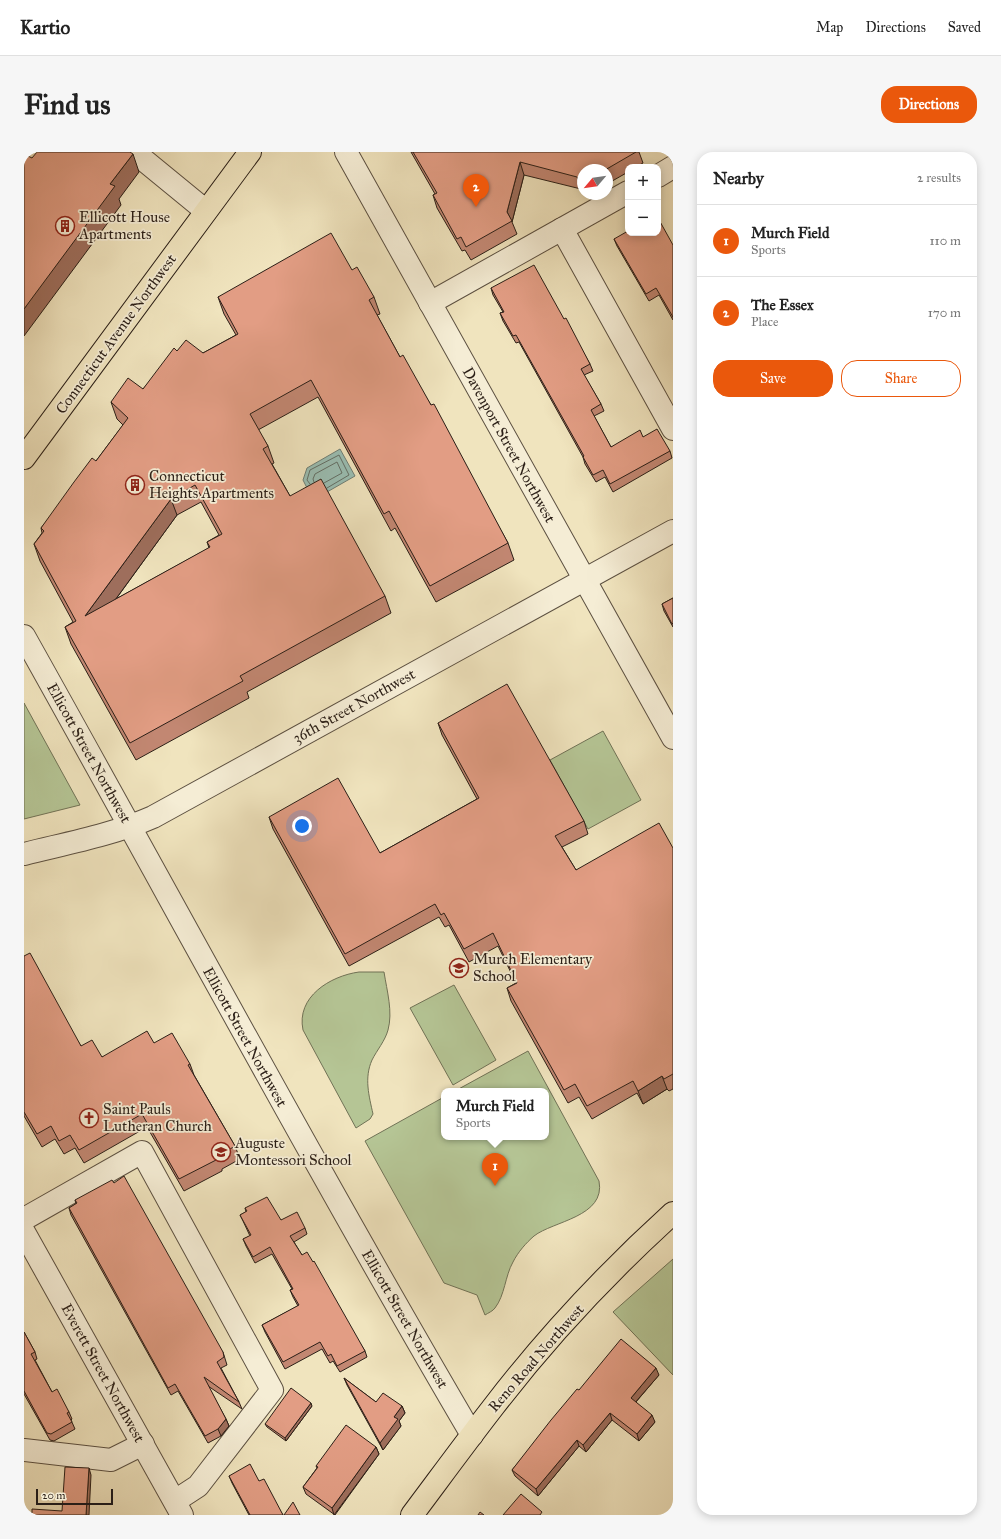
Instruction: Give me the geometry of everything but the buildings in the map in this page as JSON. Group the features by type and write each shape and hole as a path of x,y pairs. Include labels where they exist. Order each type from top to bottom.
{"main road":[{"name":"Connecticut Avenue Northwest","path":"24,458 250,152"},
{"name":"Reno Road Northwest","path":"412,1515 511,1385 578,1308 673,1213"}],"street":[{"path":"134,152 206,211"},
{"name":"Davenport Street Northwest","path":"346,152 673,738"},
{"path":"661,174 673,167"},
{"path":"430,303 625,194"},
{"path":"562,229 673,429"},
{"name":"36th Street Northwest","path":"24,854 130,827 160,813 673,531"},
{"name":"Ellicott Street Northwest","path":"24,636 354,1231 472,1435"},
{"path":"24,1219 142,1152 272,1390 198,1486 179,1508"},
{"name":"Everett Street Northwest","path":"24,1232 179,1508"},
{"path":"24,1450 112,1460 142,1444"}],"green space":[{"path":"24,703 80,805 24,819"},
{"path":"603,731 641,800 588,829 550,760"},
{"path":"359,972 384,972 390,1016 387,1034 372,1060 368,1074 368,1087 373,1114 370,1119 356,1128 303,1030 302,1018 310,998 318,990 337,978"},
{"path":"454,985 496,1060 453,1085 410,1008"},
{"path":"528,1051 548,1088 460,1088"},
{"path":"549,1089 599,1181 599,1193 594,1203 587,1210 534,1236 525,1245 510,1267 498,1303 492,1311 485,1315 477,1295 444,1283 365,1141 441,1099 441,1140 549,1140"},
{"path":"673,1259 673,1375 613,1312"}],"water":[{"path":"340,449 355,476 313,500 303,480 307,468"}],"place":[{"name":"The Essex","path":"476,207"},
{"name":"Ellicott House Apartments","path":"65,226"},
{"name":"Connecticut Heights Apartments","path":"135,485"},
{"name":"Murch Elementary School","path":"459,968"},
{"name":"Saint Pauls Lutheran Church","path":"89,1118"},
{"name":"Auguste Montessori School","path":"221,1152"},
{"name":"Murch Field","path":"495,1186"}]}
